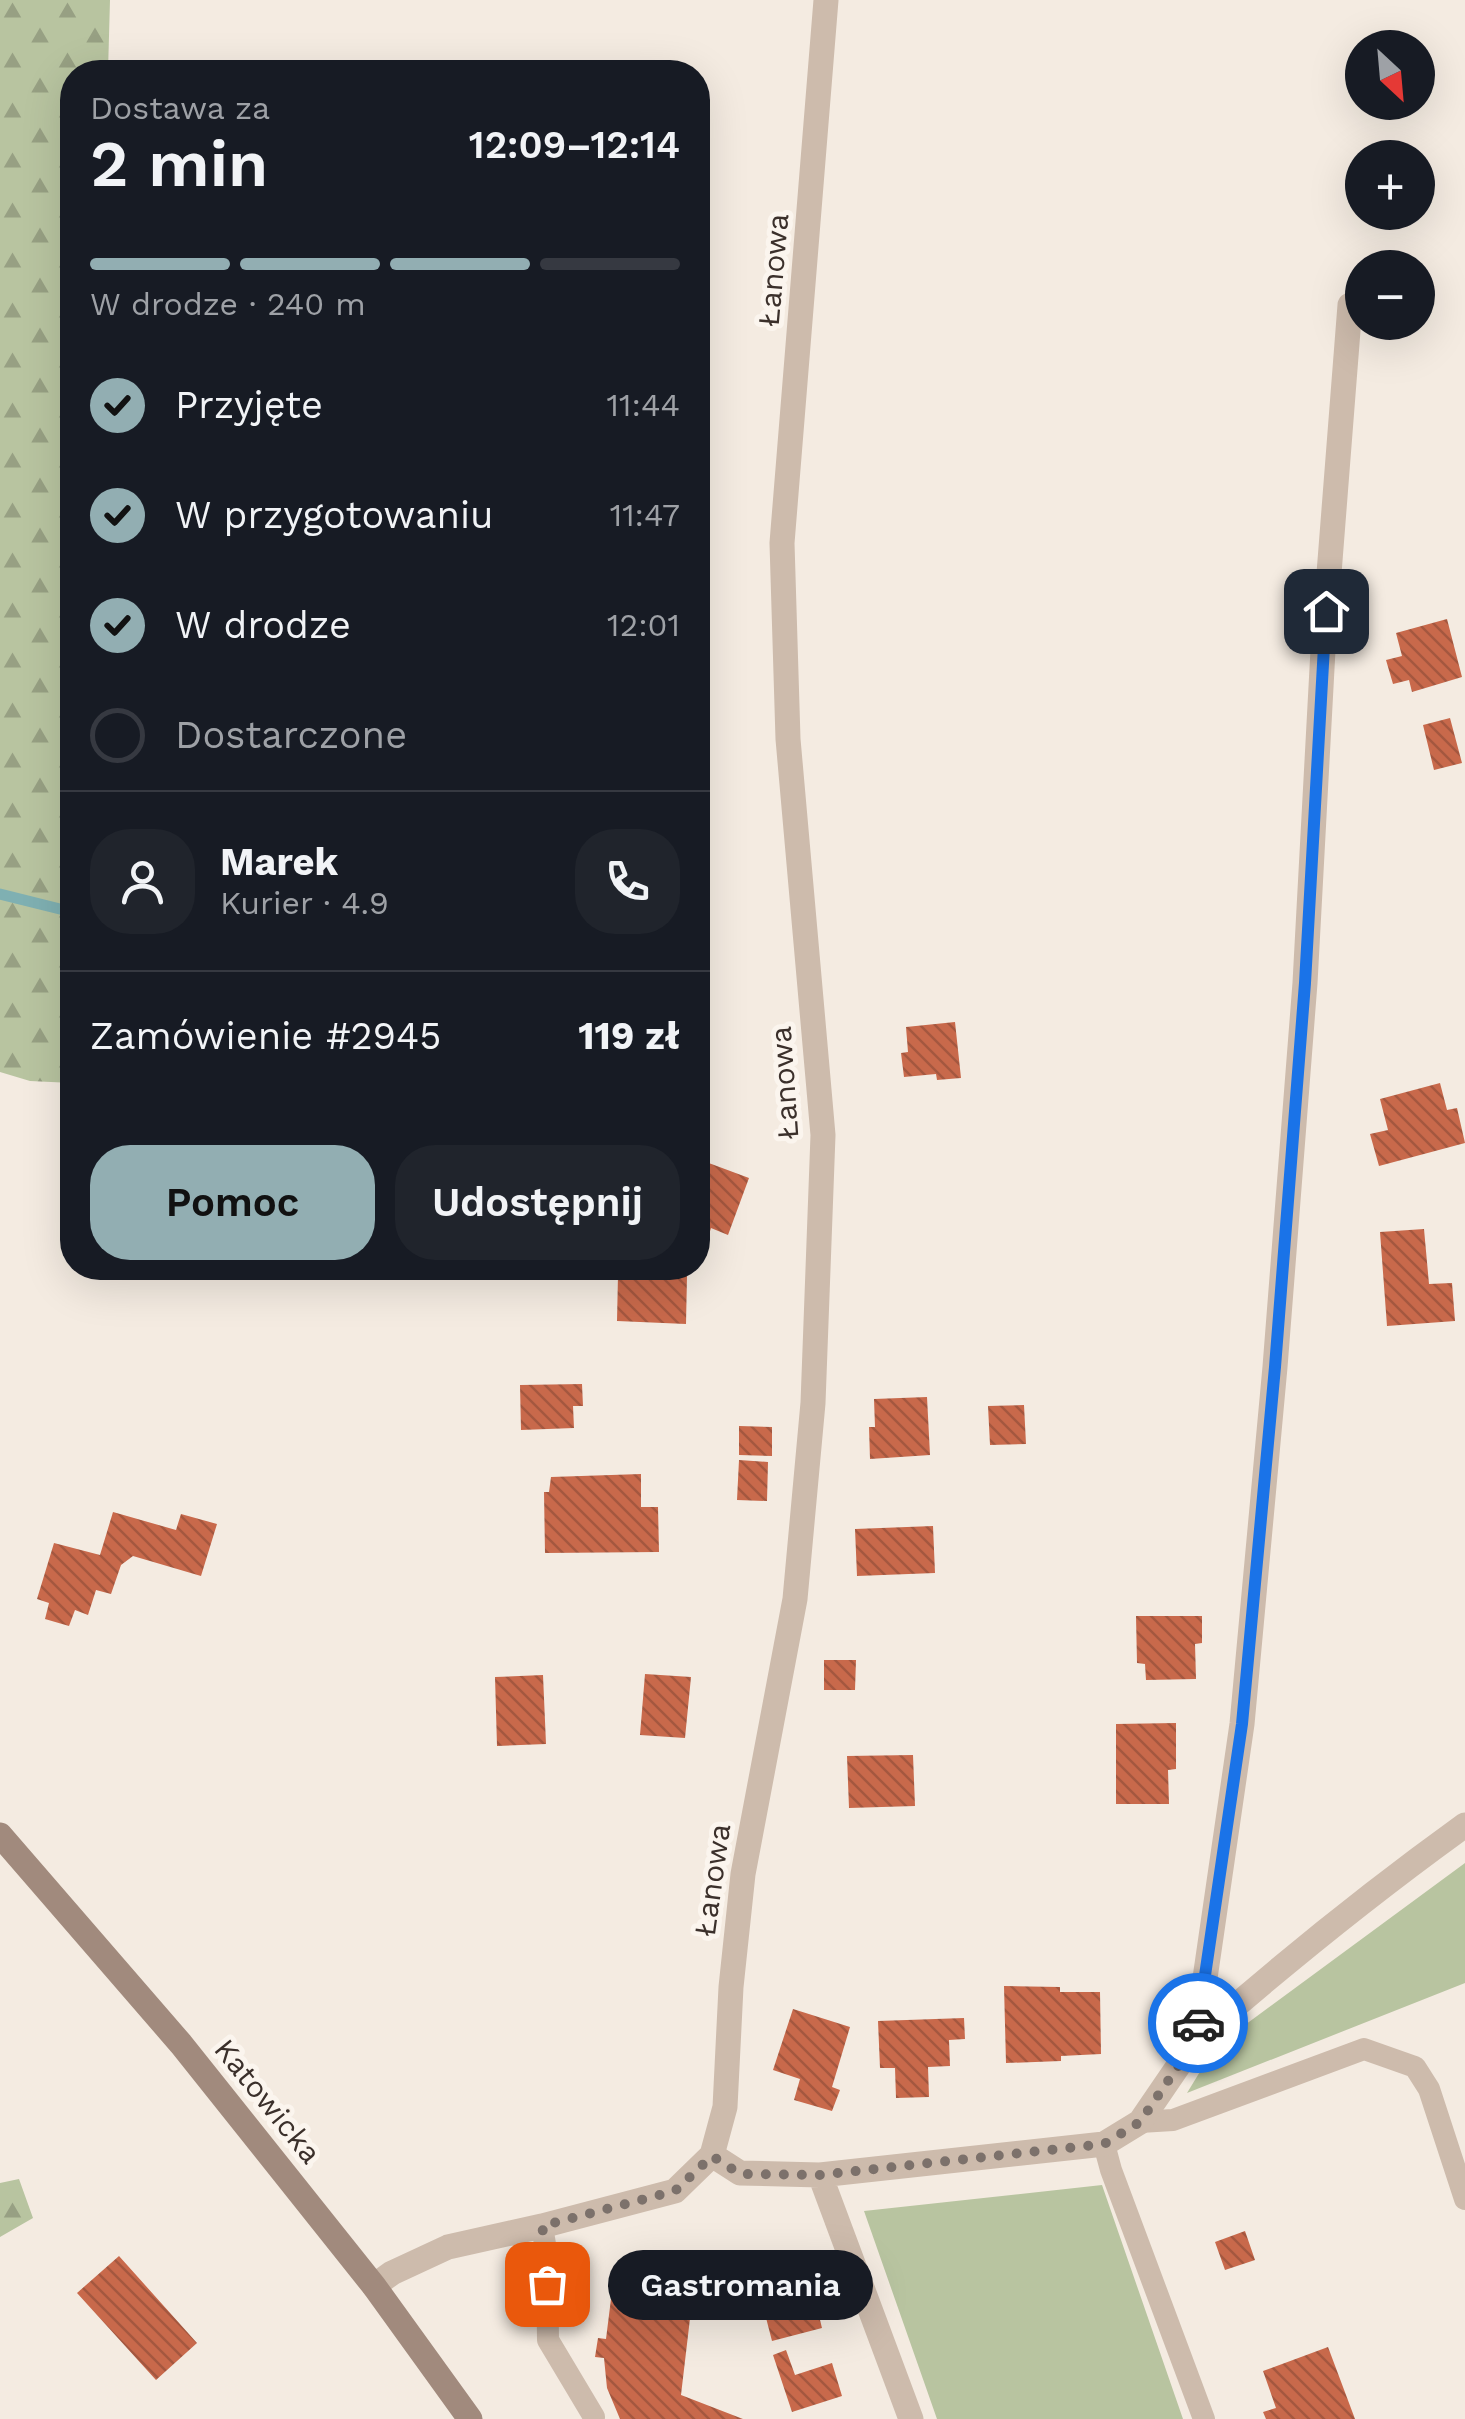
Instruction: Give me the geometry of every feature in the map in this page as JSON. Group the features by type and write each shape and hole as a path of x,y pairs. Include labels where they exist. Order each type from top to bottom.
{"main road":[{"name":"Katowicka","path":"0,1835 181,2044 374,2286 470,2419"}],"street":[{"name":"Łanowa","path":"712,2156 725,2106 731,1987 743,1874 795,1599 814,1403 823,1135 788,738 782,544 826,0"},
{"path":"1196,2040 1242,1724 1274,1387 1347,340"},
{"path":"374,2286 392,2272 448,2247 675,2191 712,2156 740,2174 820,2175 1104,2144 1140,2122 1196,2040 1378,1887 1465,1825"},
{"path":"820,2175 911,2419"}],"lane":[{"path":"1140,2122 1173,2120 1364,2048 1415,2067 1429,2089 1465,2199"},
{"path":"1104,2144 1204,2419"},
{"path":"542,2226 547,2256 548,2340 594,2417"}],"green space":[{"path":"0,0 110,0 108,60 60,60 60,1082 30,1081 0,1072"},
{"path":"1465,1863 1465,1983 1187,2093 1215,2047"},
{"path":"19,2179 33,2218 0,2237 0,2183"},
{"path":"1102,2185 1183,2419 937,2419 864,2211"}],"building":[{"path":"1447,619 1462,677 1412,692 1409,680 1393,684 1386,660 1402,656 1396,633"},
{"path":"1450,718 1462,763 1434,770 1423,725"},
{"path":"955,1022 961,1078 937,1080 936,1074 904,1077 901,1053 908,1052 906,1027"},
{"path":"1440,1083 1447,1110 1457,1108 1465,1143 1379,1166 1370,1134 1388,1130 1380,1099"},
{"path":"710,1163 749,1178 728,1235 711,1228 710,1231"},
{"path":"1424,1229 1429,1284 1452,1283 1455,1321 1387,1326 1380,1232"},
{"path":"618,1280 687,1280 686,1324 617,1321"},
{"path":"582,1384 583,1406 573,1406 574,1428 521,1430 520,1385"},
{"path":"927,1397 930,1455 870,1459 869,1427 875,1427 874,1399"},
{"path":"1024,1405 1026,1444 990,1445 988,1406"},
{"path":"739,1426 772,1427 772,1456 739,1455"},
{"path":"739,1460 768,1462 767,1501 737,1500"},
{"path":"641,1474 641,1507 658,1507 659,1552 545,1553 544,1492 549,1492 551,1477"},
{"path":"113,1512 176,1530 181,1514 217,1524 201,1576 133,1556 121,1565 111,1594 96,1590 88,1615 75,1610 69,1626 45,1619 49,1603 37,1599 54,1543 100,1555"},
{"path":"933,1526 935,1573 857,1576 855,1529"},
{"path":"1136,1616 1202,1616 1202,1643 1195,1644 1196,1679 1146,1680 1145,1664 1137,1663"},
{"path":"824,1660 856,1660 855,1690 824,1690"},
{"path":"645,1674 691,1677 685,1738 640,1735"},
{"path":"543,1675 546,1744 497,1746 495,1677"},
{"path":"1176,1723 1176,1769 1168,1770 1169,1804 1116,1804 1116,1724"},
{"path":"913,1755 915,1806 849,1808 847,1756"},
{"path":"1004,1986 1100,1992 1101,2054 1061,2056 1061,2061 1006,2063"},
{"path":"793,2009 850,2027 832,2087 840,2090 832,2111 794,2100 800,2079 773,2070"},
{"path":"964,2018 965,2039 949,2040 950,2066 928,2067 929,2097 896,2098 895,2068 880,2068 878,2021"},
{"path":"1245,2231 1255,2260 1225,2270 1215,2242"},
{"path":"119,2256 197,2343 156,2380 77,2293"},
{"path":"806,2263 822,2328 772,2341 755,2275"},
{"path":"615,2267 695,2276 681,2395 743,2419 620,2419 607,2388 604,2358 595,2357 598,2338 606,2339"},
{"path":"1328,2347 1355,2419 1266,2419 1263,2412 1276,2408 1263,2371"},
{"path":"786,2350 795,2375 832,2363 842,2396 792,2412 773,2355"}],"waterway":[{"path":"0,894 60,909"}],"way so far":[{"path":"547,2284 542,2226 675,2191 712,2156 740,2174 820,2175 1104,2144 1140,2122 1196,2040 1198,2023"}],"place":[{"name":"Gastromania","path":"547,2284"}],"route":[{"path":"1198,2023 1242,1724 1275,1367 1305,983 1326,611"}]}
